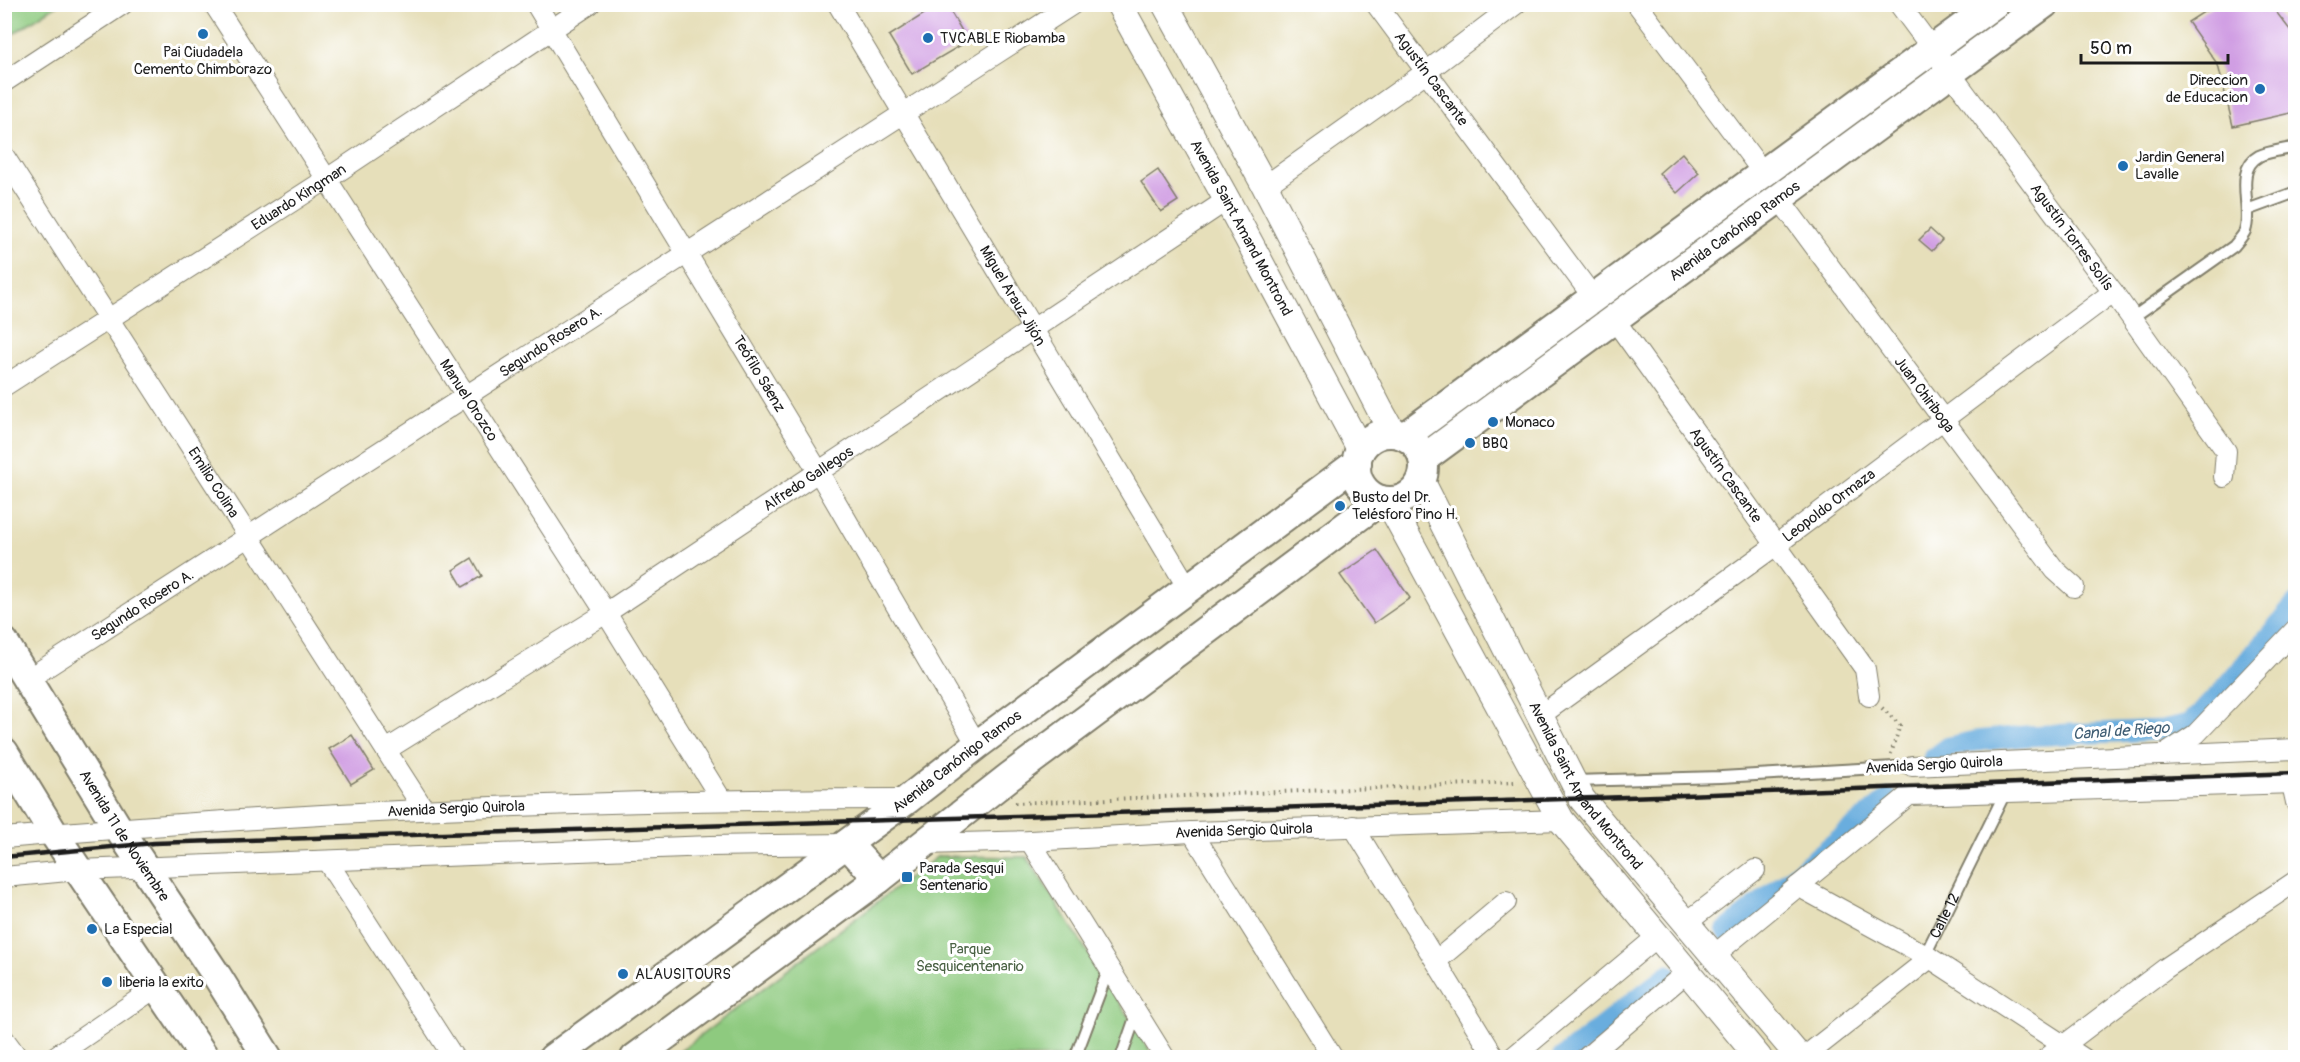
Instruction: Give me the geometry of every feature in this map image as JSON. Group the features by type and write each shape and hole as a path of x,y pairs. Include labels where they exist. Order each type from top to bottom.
{"main road":[{"name":"Avenida Canónigo Ramos","path":"635,1058 879,879 976,803 1384,500 1399,500 1408,496 1416,489 1422,470 1614,319 1933,49 1994,4"},
{"name":"Avenida Canónigo Ramos","path":"553,1058 908,799 1188,588 1359,457 1371,440 1378,436 1399,435 1593,297 1950,74 2044,4"},
{"path":"1399,435 1413,442 1422,470"},
{"path":"1359,457 1357,471 1362,486 1367,492 1384,500"},
{"name":"Avenida 11 de Noviembre","path":"4,642 118,828 217,976 268,1058"},
{"path":"4,752 54,834 205,1058"},
{"path":"846,843 879,879"}],"street":[{"path":"4,82 123,4"},
{"name":"Manuel Orozco","path":"214,4 606,613 721,799"},
{"name":"Teófilo Sáenz","path":"536,4 818,471 977,745"},
{"name":"Eduardo Kingman","path":"4,386 109,321 327,179 590,4"},
{"name":"Miguel Arauz Jijón","path":"838,4 1035,329 1188,588"},
{"name":"Segundo Rosero A.","path":"28,679 1073,4"},
{"name":"Avenida Saint Amand Montrond","path":"1119,4 1227,200 1359,457"},
{"path":"1165,4 1265,186 1380,410 1399,435"},
{"name":"Agustín Cascante","path":"1376,4 1593,297"},
{"path":"1265,186 1426,72 1516,4"},
{"name":"Juan Chiriboga","path":"1636,4 2055,570 2074,587"},
{"name":"Agustín Torres Solís","path":"1899,4 2113,292 2226,451 2224,477"},
{"name":"Emilio Colina","path":"4,156 423,808"},
{"name":"Alfredo Gallegos","path":"386,750 606,613 1227,200"},
{"name":"Leopoldo Ormaza","path":"1541,715 1944,421 2113,292"},
{"name":"Agustín Cascante","path":"1614,319 1864,669 1869,696"},
{"name":"Avenida Saint Amand Montrond","path":"1422,470 1582,799 1802,1058"},
{"path":"1384,500 1562,820 1759,1058"},
{"path":"2164,755 2196,734 2295,629"},
{"name":"Avenida Sergio Quirola","path":"1912,766 2295,749"},
{"name":"Avenida Sergio Quirola","path":"1798,886 1909,795 2294,790"},
{"name":"Avenida Sergio Quirola","path":"4,838 118,828 423,808 721,799 908,799"},
{"name":"Avenida Sergio Quirola","path":"924,844 1192,832 1562,820"},
{"path":"1353,826 1495,1058"},
{"path":"1192,832 1333,1058"},
{"path":"1030,841 1165,1058"},
{"path":"4,878 78,870 144,867 700,846 846,843"},
{"path":"327,861 454,1058"},
{"path":"1686,923 1755,870"},
{"path":"2047,1058 2166,968 2295,881"},
{"path":"1713,956 1798,886 1930,958 2084,1058"},
{"path":"1436,961 1506,902"},
{"path":"1512,1058 1658,936"},
{"name":"Calle 12","path":"1802,1058 1930,958"},
{"path":"1586,1058 1687,972"},
{"path":"53,1058 158,986"},
{"path":"4,1039 18,1058"}],"lane":[{"path":"2132,318 2234,246 2245,232 2246,178 2249,166 2259,157 2295,147"},
{"path":"2247,210 2295,192"},
{"name":"Avenida Sergio Quirola","path":"1573,781 1721,777 1912,766"},
{"name":"Calle 12","path":"1930,958 1929,947 2005,793"},
{"path":"1075,1058 1110,968"},
{"path":"1121,1058 1137,1012"}],"path":[{"path":"1887,712 1900,725 1891,749 1890,767"},
{"path":"976,803 1539,781"}],"green space":[{"path":"5,4 57,4 57,5 5,39"},
{"name":"Parque Sesquicentenario","path":"938,856 1027,857 1154,1057 671,1058"}],"building":[{"name":"TVCABLE Riobamba","path":"940,4 946,4 968,41 912,74 889,36"},
{"name":"Direccion de Educacion","path":"2216,4 2270,4 2294,35 2295,112 2233,126 2218,65 2188,22"},
{"path":"1682,153 1699,173 1677,193 1659,173"},
{"path":"1158,170 1178,201 1161,212 1141,182"},
{"path":"1930,229 1942,240 1932,251 1919,240"},
{"path":"1377,550 1410,598 1374,623 1340,575"},
{"path":"472,558 482,576 463,587 453,570"},
{"path":"352,735 374,770 351,784 329,749"}],"waterway":[{"name":"Canal de Riego","path":"1933,759 1949,747 1975,741 2026,736 2162,730 2190,724 2223,691 2296,604"},
{"name":"Canal de Riego","path":"1726,931 1889,799"},
{"name":"Canal de Riego","path":"1562,1058 1668,975"}],"railway":[{"path":"4,857 154,843 1657,796 2296,773"}],"place":[{"name":"Pai Ciudadela Cemento Chimborazo","path":"203,34"},
{"name":"TVCABLE Riobamba","path":"928,38"},
{"name":"Direccion de Educacion","path":"2260,89"},
{"name":"Jardin General Lavalle","path":"2123,166"},
{"name":"Monaco","path":"1493,422"},
{"name":"BBQ","path":"1470,443"},
{"name":"Busto del Dr. Telésforo Pino H.","path":"1340,506"},
{"name":"Parada Sesqui Sentenario","path":"907,877"},
{"name":"La Especial","path":"92,929"},
{"name":"ALAUSITOURS","path":"623,974"},
{"name":"liberia la exito","path":"107,982"}]}
